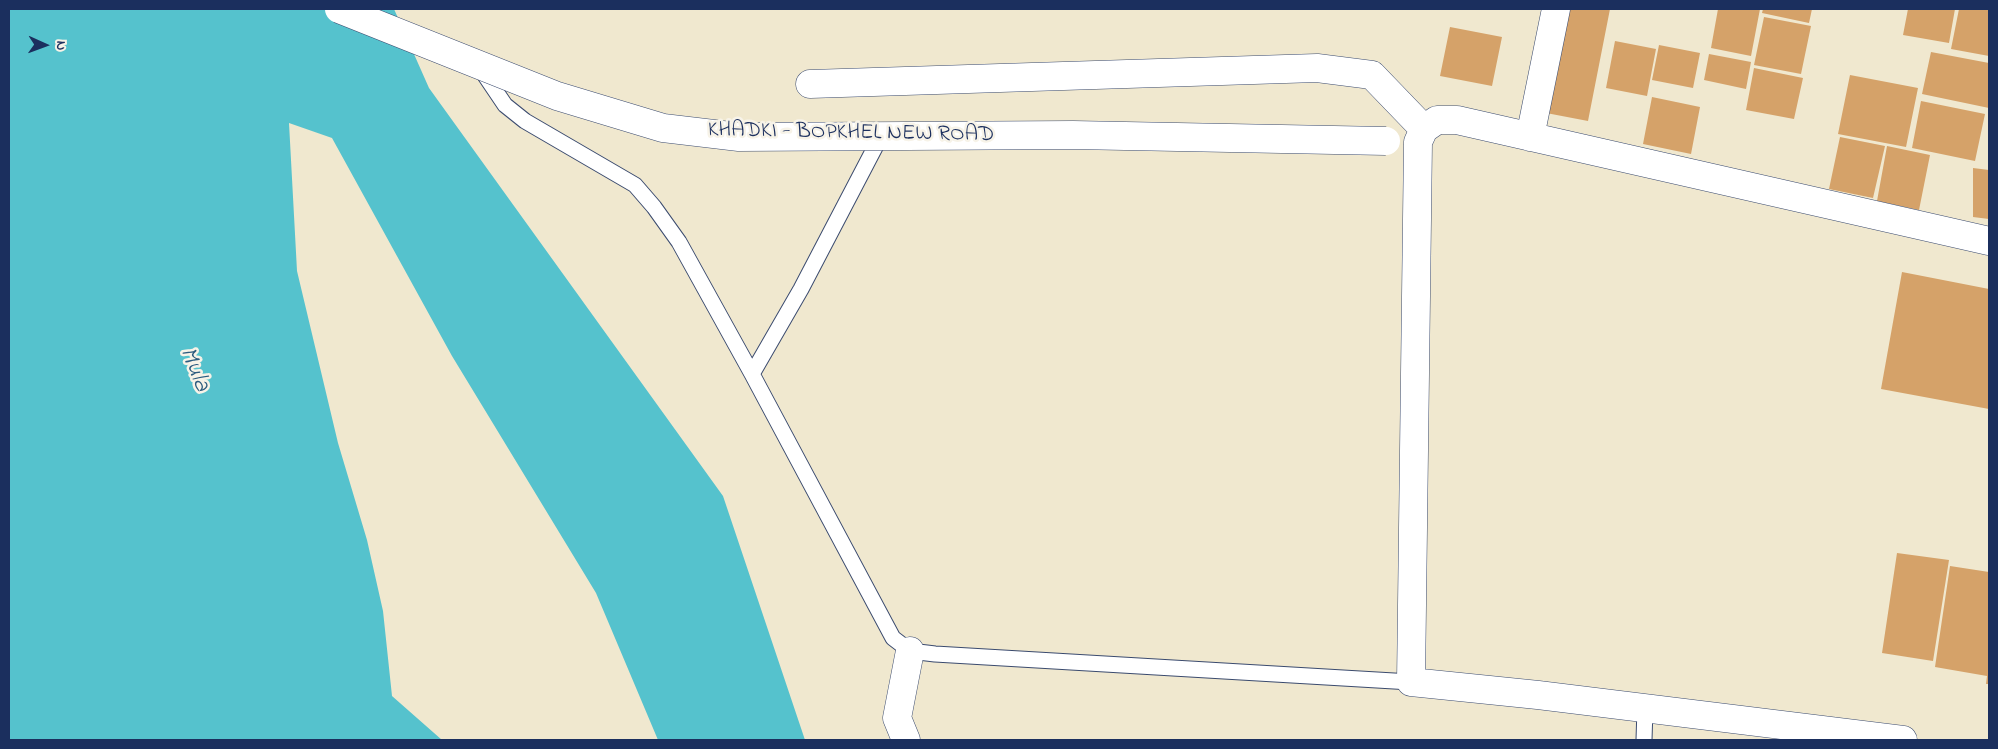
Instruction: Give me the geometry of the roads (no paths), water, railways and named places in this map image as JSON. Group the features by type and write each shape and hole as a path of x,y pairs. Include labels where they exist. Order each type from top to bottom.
{"street":[{"name":"KHADKI - BOPKHEL NEW ROAD","path":"338,9 557,96 663,128 739,137 1073,135 1386,141 1421,135"},
{"path":"1530,137 1556,9"},
{"path":"810,84 1318,68 1372,75 1421,135 1411,682 1538,694 1645,708 1800,734 1903,740"},
{"path":"1421,135 1437,120 1457,120 1989,241"},
{"path":"906,740 897,718 910,651"}],"lane":[{"path":"478,64 504,105 518,116 635,185 654,207 679,242 893,638 910,651 955,656 1411,682"},
{"path":"752,374 801,289 854,184 884,131"},
{"path":"1644,740 1645,708"}],"water":[{"name":"Mula","path":"9,9 394,9 429,88 723,496 805,740 658,740 596,593 452,356 332,138 289,123 297,271 338,443 367,540 383,611 392,696 442,740 9,740"}]}
